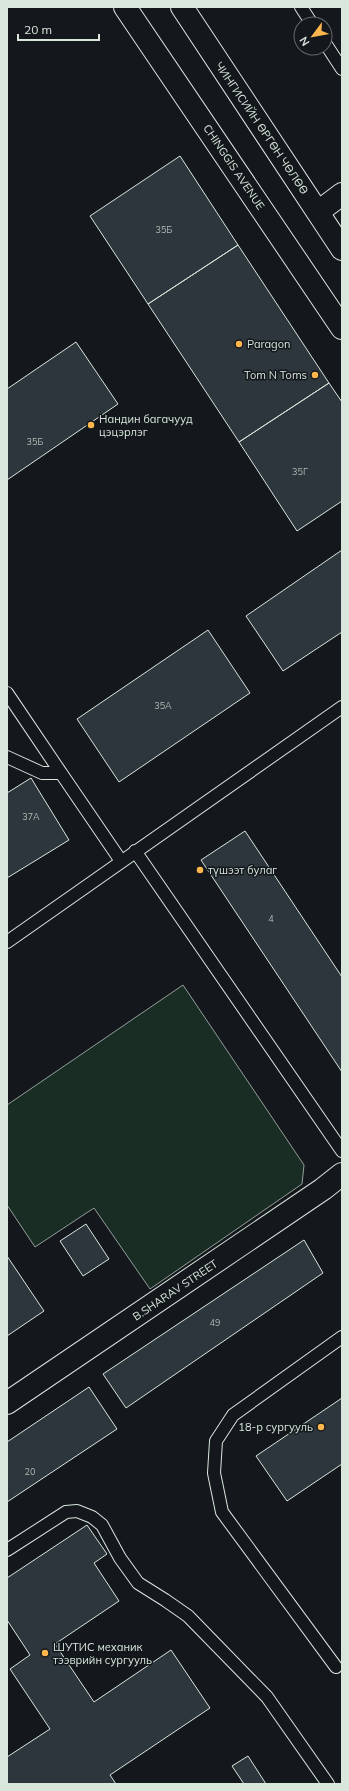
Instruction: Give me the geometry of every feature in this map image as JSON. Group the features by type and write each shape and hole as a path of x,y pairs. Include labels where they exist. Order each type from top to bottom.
{"main road":[{"name":"CHINGGIS AVENUE","path":"125,7 342,328"},
{"name":"ЧИНГИСИЙН ӨРГӨН ЧӨЛӨӨ","path":"182,7 342,249"},
{"path":"318,212 342,194"},
{"name":"B.SHARAV STREET","path":"7,1403 323,1189 342,1174"}],"lane":[{"path":"301,7 307,16"},
{"path":"333,55 342,69"},
{"path":"7,693 121,861"},
{"path":"7,942 342,707"},
{"path":"7,757 42,773 61,773"},
{"path":"135,851 342,1151"},
{"path":"336,1667 222,1512 214,1473 216,1441 233,1415 342,1337"},
{"path":"7,1550 66,1512 77,1511 92,1517 102,1525 120,1558 138,1583 188,1616 267,1697 328,1784"}],"green space":[{"path":"183,985 304,1165 302,1184 150,1289 94,1208 35,1247 7,1205 7,1105"}],"building":[{"path":"180,156 238,245 148,304 90,216"},
{"name":"Paragon","path":"238,245 329,383 239,442 148,304"},
{"path":"76,342 118,404 7,480 7,389"},
{"path":"329,383 342,402 342,501 297,531 239,442"},
{"path":"342,550 342,632 283,671 246,616"},
{"path":"208,630 250,693 119,782 77,719"},
{"path":"31,778 69,840 7,878 7,793"},
{"path":"245,831 342,977 342,1072 201,860"},
{"path":"86,1224 109,1259 83,1276 60,1241"},
{"path":"304,1240 323,1273 126,1408 103,1374"},
{"path":"7,1256 44,1311 7,1336"},
{"path":"89,1387 117,1429 7,1502 7,1442"},
{"name":"18-р сургууль","path":"342,1398 342,1464 287,1501 256,1456"},
{"name":"ШУТИС механик тээврийн сургууль","path":"87,1525 107,1554 94,1563 119,1601 55,1644 94,1702 171,1650 210,1708 110,1775 116,1784 7,1784 7,1757 50,1729 10,1669 30,1655 7,1620 7,1578"},
{"path":"248,1756 266,1784 244,1784 232,1766"}],"place":[{"name":"Paragon","path":"239,344"},
{"name":"Tom N Toms","path":"315,375"},
{"name":"Нандин багачууд цэцэрлэг","path":"91,425"},
{"name":"түшээт булаг","path":"200,870"},
{"name":"18-р сургууль","path":"321,1427"},
{"name":"ШУТИС механик тээврийн сургууль","path":"45,1653"}]}
